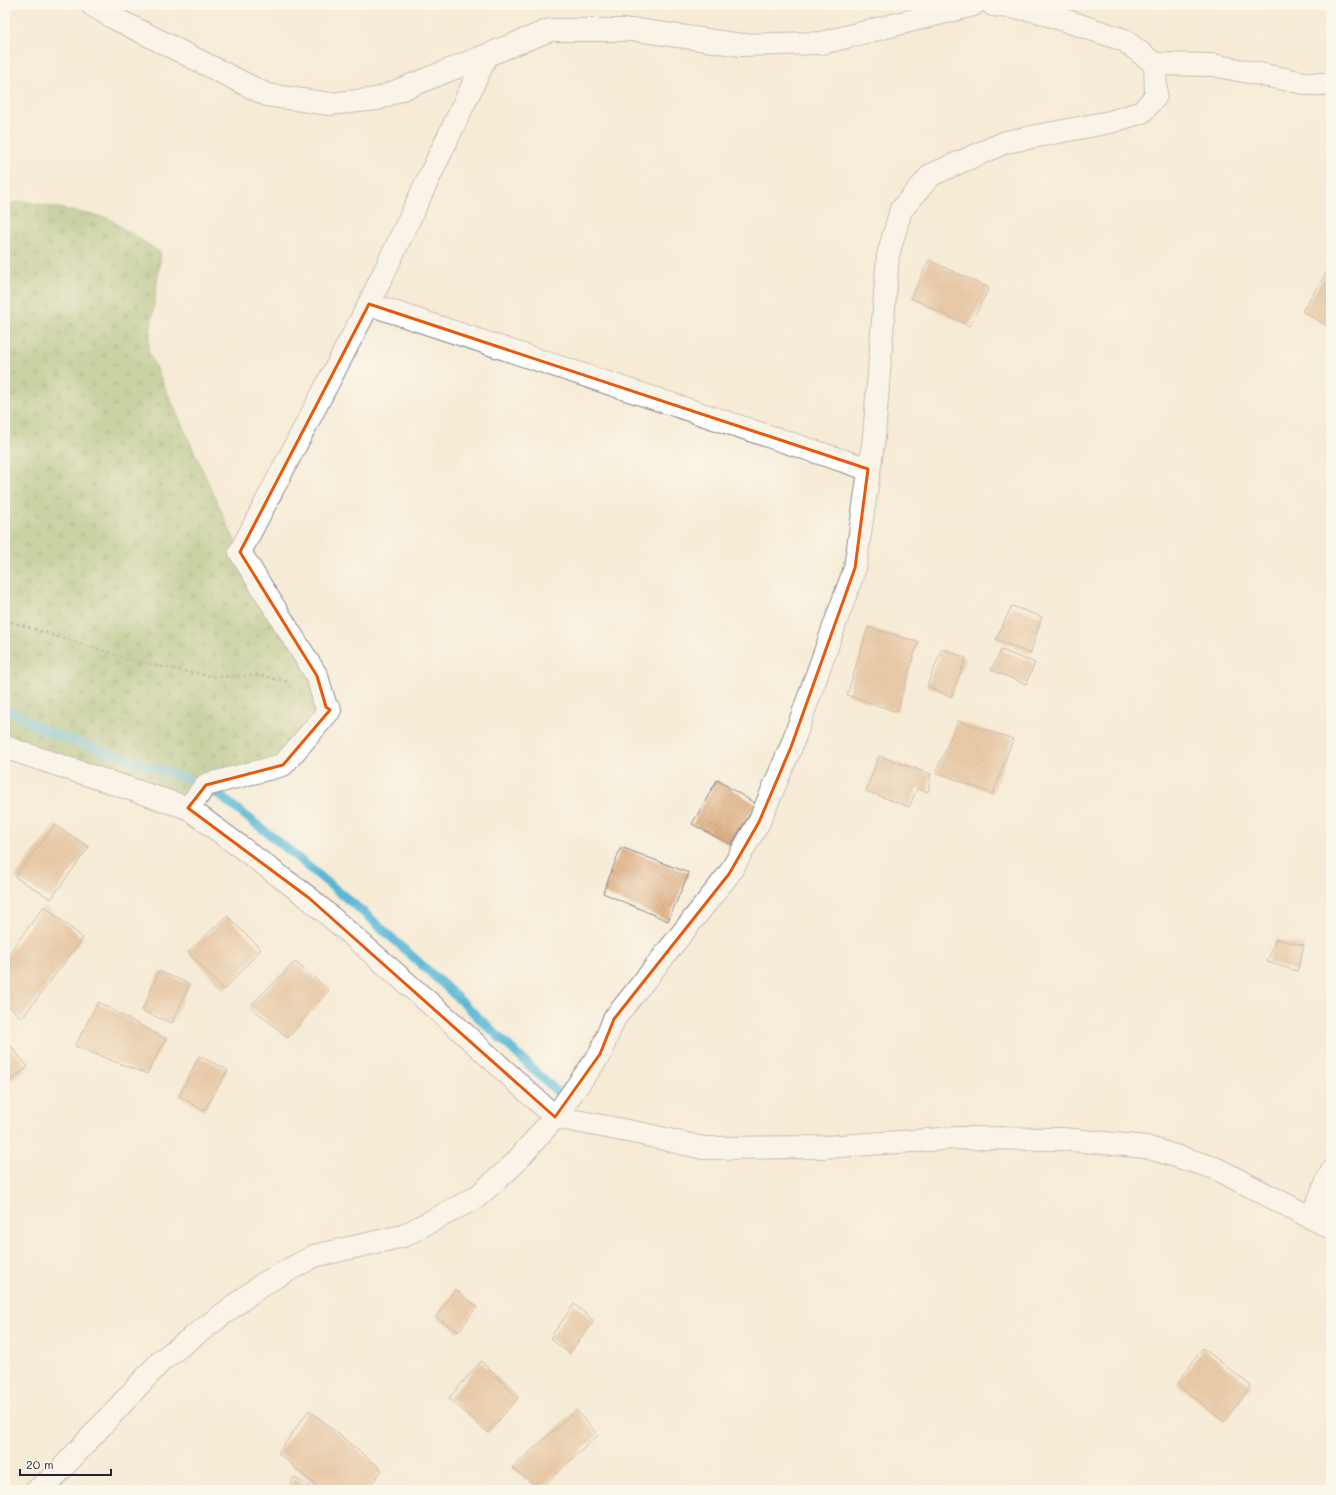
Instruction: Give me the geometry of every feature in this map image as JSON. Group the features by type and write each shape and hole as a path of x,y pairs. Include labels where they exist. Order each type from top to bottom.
{"street":[{"path":"92,5 110,16 267,95 330,104 377,99 550,30 637,30 741,45 822,44 973,5"},
{"path":"993,5 1034,10 1124,40 1155,64 1213,65 1310,84 1331,84"},
{"path":"188,808 206,786 283,764 330,710 326,707 318,676 240,552 369,304 487,55"},
{"path":"37,1490 54,1477 162,1360 263,1284 314,1256 403,1236 477,1198 513,1165 555,1117 600,1054 614,1018 729,874 759,822 791,747 855,568 868,469 874,437 888,255 902,210 932,175 1006,142 1110,122 1142,112 1156,96 1155,64"},
{"path":"369,304 868,469"},
{"path":"5,746 20,753 188,808 309,898 457,1028 555,1117 643,1134 703,1148 825,1148 957,1138 1063,1139 1146,1147 1215,1168 1331,1228"},
{"path":"1311,1218 1331,1172"}],"path":[{"path":"5,620 135,661 214,677 257,675 321,689"}],"highlighted area":[{"path":"369,304 868,469 855,568 791,747 759,822 729,874 614,1019 600,1054 555,1117 309,898 188,808 206,785 283,765 330,710 326,707 317,676 240,552"}],"green space":[{"path":"23,201 108,218 161,253 148,350 240,552 326,707 283,765 206,785 188,808 5,746 5,205"}],"building":[{"path":"929,260 989,288 969,326 911,298"},
{"path":"1331,265 1331,328 1302,311"},
{"path":"1012,606 1042,617 1030,654 996,639"},
{"path":"868,627 918,642 897,712 847,695"},
{"path":"942,649 966,658 951,697 927,686"},
{"path":"1001,650 1035,663 1026,684 991,670"},
{"path":"958,721 1013,739 993,794 936,772"},
{"path":"879,756 931,774 928,792 917,789 909,807 866,791"},
{"path":"717,780 756,804 731,845 692,824"},
{"path":"55,825 89,847 51,899 15,877"},
{"path":"621,847 689,873 668,921 603,893"},
{"path":"44,906 83,938 22,1018 5,1003 5,959"},
{"path":"227,916 261,949 224,990 188,952"},
{"path":"1276,939 1304,945 1297,971 1267,962"},
{"path":"295,962 329,990 288,1038 250,1006"},
{"path":"159,971 190,984 172,1023 142,1011"},
{"path":"98,1002 166,1039 147,1074 75,1046"},
{"path":"5,1039 28,1067 7,1083 5,1081"},
{"path":"199,1056 228,1070 204,1111 179,1096"},
{"path":"455,1289 477,1307 458,1332 436,1317"},
{"path":"574,1304 594,1321 569,1353 550,1338"},
{"path":"1203,1348 1251,1386 1224,1422 1177,1384"},
{"path":"481,1361 518,1398 488,1433 449,1398"},
{"path":"309,1410 382,1470 367,1490 321,1490 278,1453"},
{"path":"576,1410 598,1435 540,1489 512,1468"},
{"path":"294,1477 314,1490 289,1490"}],"waterway":[{"path":"5,708 48,732 206,785 274,838 369,917 567,1101"}]}
